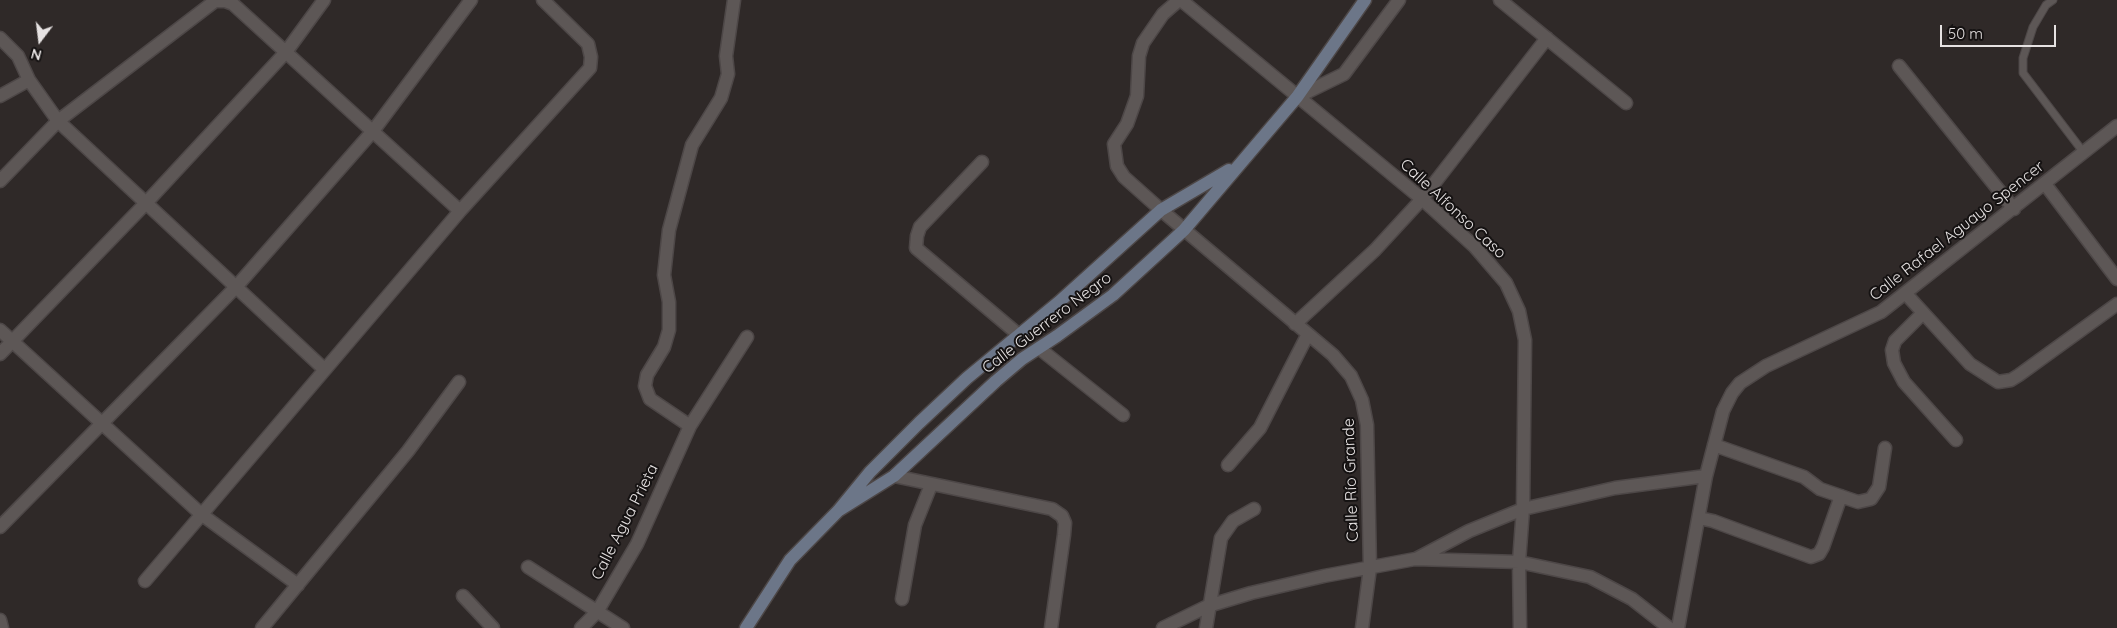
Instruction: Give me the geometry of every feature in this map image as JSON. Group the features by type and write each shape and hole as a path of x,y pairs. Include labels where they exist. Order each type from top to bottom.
{"street":[{"path":"0,354 146,203 286,52 324,0"},
{"path":"0,527 236,287 373,131 471,0"},
{"path":"145,581 460,211 590,68 588,44 543,0"},
{"path":"690,426 650,399 645,386 647,375 664,346 669,330 669,302 664,275 664,256 669,230 692,146 721,98 728,74 726,56 734,0"},
{"name":"Calle Alfonso Caso","path":"1180,0 1422,199 1475,247 1506,283 1519,311 1525,340 1523,509 1519,562 1520,628"},
{"name":"Calle Río Grande","path":"1180,0 1163,14 1143,43 1138,64 1138,96 1127,124 1114,144 1117,166 1124,177 1161,210 1333,355 1351,376 1362,400 1367,425 1370,568 1362,628"},
{"name":"Calle Guerrero Negro","path":"838,511 894,476 1022,359 1113,295 1184,230 1237,165 1297,97 1338,42 1365,0"},
{"path":"1297,97 1344,74 1398,0"},
{"path":"1500,0 1626,103"},
{"path":"0,181 58,120 215,1 233,4 460,211"},
{"path":"0,38 18,56 29,80 58,120 324,369"},
{"path":"1295,324 1375,250 1422,199 1547,38"},
{"path":"1900,66 2014,209"},
{"path":"0,96 29,80"},
{"name":"Calle Rafael Aguayo Spencer","path":"1678,628 1706,476 1724,411 1732,394 1750,374 1811,343 1881,312 2117,126"},
{"path":"982,162 920,227 916,248 921,255 1019,335"},
{"name":"Calle Guerrero Negro","path":"746,628 790,560 838,511 870,472 919,423 1059,302 1161,210 1237,165"},
{"path":"2045,184 2117,279"},
{"path":"1906,294 1970,364 1998,382 2011,380 2019,375 2117,304"},
{"path":"1923,313 1895,341 1892,350 1894,363 1904,382 1956,440"},
{"path":"0,330 202,514 298,585"},
{"path":"1228,464 1260,428 1308,334"},
{"name":"Calle Agua Prieta","path":"581,628 597,612 636,544 690,426 747,337"},
{"path":"1040,348 1123,415"},
{"path":"262,628 408,451 459,382"},
{"path":"1714,446 1804,477 1820,489 1858,502 1871,499 1879,487 1885,448"},
{"path":"894,476 1052,509 1062,516 1065,523 1064,536 1051,628"},
{"path":"1415,559 1468,531 1523,509 1615,488 1706,476"},
{"path":"902,599 915,524 931,485"},
{"path":"1699,518 1713,521 1811,557 1819,554 1823,547 1841,496"},
{"path":"1206,628 1208,606 1221,538 1233,521 1254,509"},
{"path":"1163,628 1208,606 1324,576 1415,559 1519,562 1590,577 1632,599 1669,628"},
{"path":"528,567 623,628"},
{"path":"463,596 493,628"},
{"path":"0,620 2,628"}],"lane":[{"path":"2053,0 2046,5 2032,27 2023,58 2023,73 2084,153"}]}
